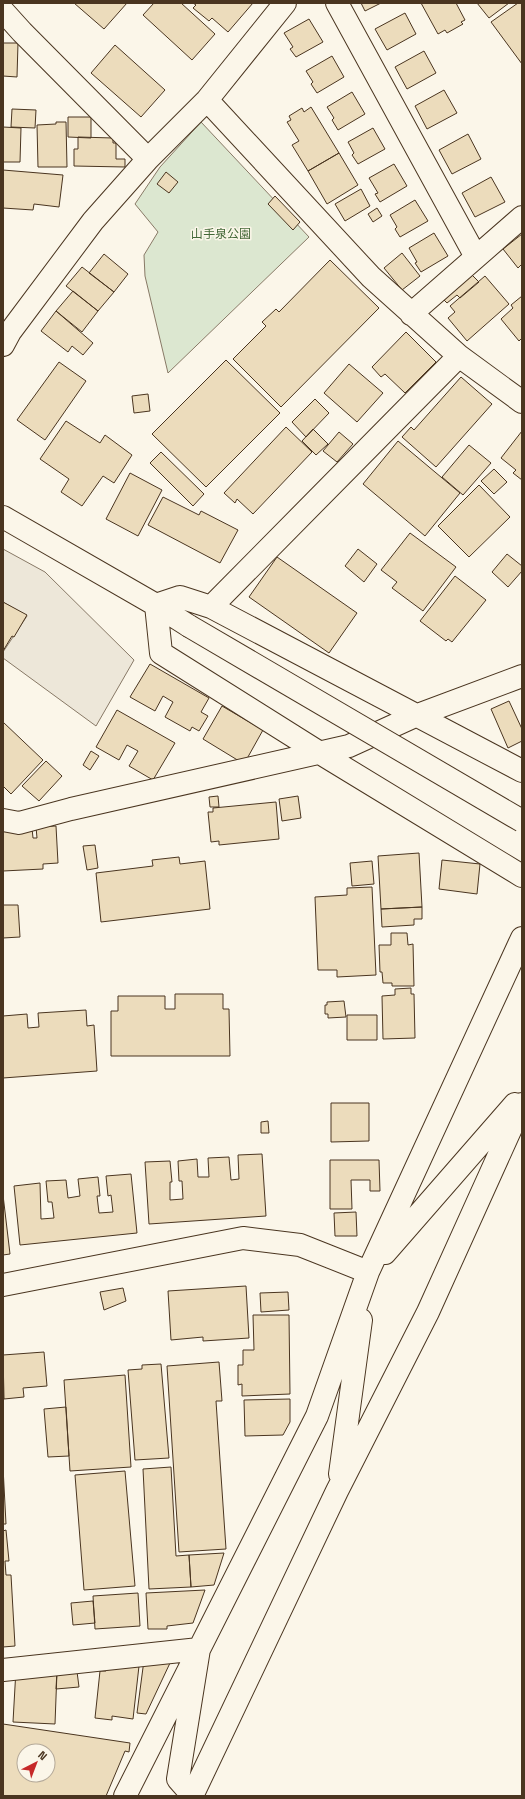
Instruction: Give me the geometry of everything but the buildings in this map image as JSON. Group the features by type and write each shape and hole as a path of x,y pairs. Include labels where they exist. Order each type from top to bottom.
{"street":[{"path":"3,345 10,332 93,221 148,159 206,100 285,3"},
{"path":"338,3 476,257"},
{"path":"3,11 12,32 148,159"},
{"path":"206,100 371,277 459,356 522,402"},
{"path":"411,314 522,217"},
{"path":"211,607 459,356"},
{"path":"3,517 156,605 189,626 522,821"},
{"path":"156,605 180,597 211,607 415,716 522,771"},
{"path":"156,605 161,653 320,753 522,876"},
{"path":"3,820 19,823 71,809 349,746 415,716 522,676"},
{"path":"125,1796 317,1416 368,1272 522,938"},
{"path":"337,1491 368,1272 522,1095"},
{"path":"199,1649 178,1779 192,1796 337,1491 428,1312 522,1104"},
{"path":"3,1285 244,1238 300,1245 368,1272"},
{"path":"3,1670 199,1649"}],"green space":[{"name":"山手泉公園","path":"201,122 309,237 168,373 145,276 144,255 158,232 135,204 160,167"}],"shaded area":[{"path":"3,549 45,572 134,660 96,726 3,658 3,652 27,616 3,602"}]}
